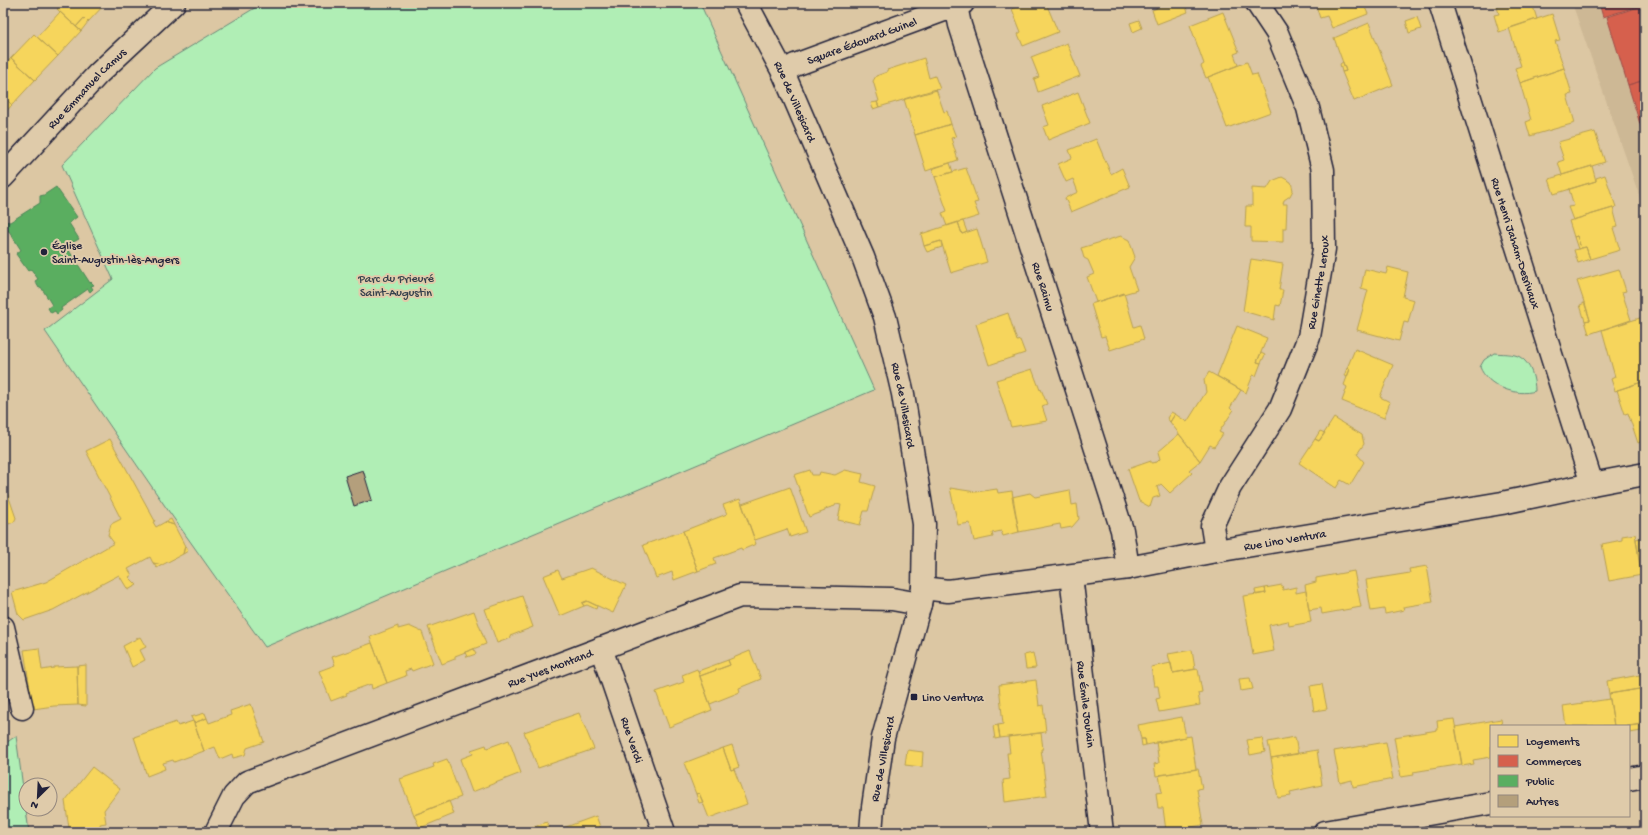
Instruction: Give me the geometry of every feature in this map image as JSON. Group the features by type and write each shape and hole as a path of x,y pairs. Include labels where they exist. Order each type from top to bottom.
{"street":[{"name":"Rue Emmanuel Camus","path":"3,176 98,74 174,3"},
{"name":"Rue de Villesicard","path":"746,3 783,72 863,257 885,317 902,394 924,524 922,596 883,738 871,832"},
{"name":"Rue Ginette Leroux","path":"1216,551 1212,526 1230,487 1280,409 1308,336 1324,249 1323,170 1308,108 1277,33 1257,3"},
{"name":"Rue Henri Jaham-Desrivaux","path":"1440,3 1592,484"},
{"name":"Square Édouard Guinel","path":"783,72 795,66 959,5"},
{"name":"Rue Raimu","path":"959,5 962,32 1122,530 1128,568"},
{"name":"Rue Lino Ventura","path":"922,596 948,591 1128,568 1216,551 1502,503 1645,474"},
{"name":"Rue Émile Joulain","path":"1071,576 1102,832"},
{"name":"Rue Yves Montand","path":"216,832 234,796 247,782 740,596 892,599 922,596"},
{"path":"3,626 22,708"},
{"name":"Rue Verdi","path":"601,648 664,832"},
{"path":"1630,779 1645,776"},
{"path":"1325,832 1490,803"}],"shaded area":[{"path":"1572,3 1645,3 1645,212"}],"green space":[{"name":"Parc du Prieuré Saint-Augustin","path":"263,3 700,3 874,390 265,647 165,506 45,331 113,279 62,165 155,68"},
{"path":"1494,353 1514,355 1524,360 1532,372 1535,391 1511,391 1495,385 1489,380 1480,367 1484,360"},
{"path":"16,736 22,777 18,777 18,817 27,817 29,832 3,832 3,745"}],"building: Logements":[{"path":"63,3 106,3 88,22 84,18 76,27 57,9"},
{"path":"1027,3 1046,3 1058,32 1023,46 1018,34 1021,32 1012,9"},
{"path":"1155,3 1184,3 1188,12 1157,24 1152,10 1157,8"},
{"path":"1315,3 1363,3 1368,14 1332,28 1327,16 1320,18"},
{"path":"1496,3 1532,3 1537,19 1499,32 1494,15 1499,14"},
{"path":"60,12 81,31 58,56 37,37"},
{"path":"1223,12 1239,52 1234,54 1238,65 1206,78 1201,66 1204,64 1190,25"},
{"path":"1552,14 1560,40 1555,41 1564,68 1520,83 1515,68 1521,66 1509,28"},
{"path":"1417,17 1421,29 1409,33 1406,21"},
{"path":"84,18 88,22 81,31 76,27"},
{"path":"1139,20 1142,28 1133,32 1130,23"},
{"path":"1369,23 1393,85 1354,101 1342,72 1346,71 1334,38"},
{"path":"34,34 58,56 35,80 11,58"},
{"path":"1067,43 1080,76 1038,92 1034,79 1039,77 1031,57"},
{"path":"11,58 35,80 12,105 3,96 3,67"},
{"path":"924,58 929,78 935,76 940,89 879,107 877,102 879,101 873,81 876,76 887,72 887,70"},
{"path":"1247,62 1252,75 1257,74 1271,112 1227,128 1208,77"},
{"path":"1343,62 1346,71 1342,72 1340,64"},
{"path":"1564,68 1572,94 1567,95 1575,123 1530,136 1526,122 1531,120 1520,83"},
{"path":"936,89 944,112 947,111 951,124 915,135 904,99"},
{"path":"1078,92 1090,123 1048,140 1043,127 1049,125 1042,106"},
{"path":"3,96 12,105 3,115"},
{"path":"877,102 879,107 873,109 871,103"},
{"path":"951,124 956,137 951,138 958,160 926,171 915,135"},
{"path":"1595,132 1605,162 1562,175 1558,162 1564,160 1558,142"},
{"path":"1096,139 1111,174 1122,168 1130,187 1071,212 1065,198 1078,192 1073,179 1066,182 1058,164 1072,158 1069,150"},
{"path":"950,163 953,172 935,177 932,168"},
{"path":"1592,166 1596,181 1554,194 1549,179"},
{"path":"966,168 978,202 974,203 979,216 947,226 942,213 947,211 935,177"},
{"path":"1605,175 1616,207 1573,220 1568,207 1574,206 1569,189 1596,181 1596,178"},
{"path":"1282,177 1291,182 1293,190 1290,196 1284,200 1283,204 1287,204 1286,228 1283,228 1283,242 1251,241 1251,227 1245,227 1246,206 1252,206 1252,188 1267,189 1272,181"},
{"path":"1613,208 1618,227 1613,228 1620,250 1590,259 1586,247 1581,248 1577,236 1574,237 1569,221"},
{"path":"963,221 967,232 962,234 958,222"},
{"path":"958,222 962,234 977,229 987,262 951,273 941,241 924,246 921,234"},
{"path":"1121,236 1129,240 1135,257 1129,267 1137,290 1096,302 1087,277 1094,274 1088,260 1084,258 1081,248"},
{"path":"1577,236 1581,248 1578,249 1574,237"},
{"path":"941,241 942,247 927,252 924,246"},
{"path":"1586,247 1590,259 1578,263 1574,250"},
{"path":"1251,259 1283,264 1279,290 1283,290 1280,306 1276,305 1274,320 1243,311"},
{"path":"1388,267 1408,272 1403,297 1414,300 1408,323 1404,322 1399,341 1357,330 1368,290 1361,288 1365,269 1386,274"},
{"path":"1619,269 1626,291 1622,292 1631,320 1589,334 1585,321 1590,320 1577,281"},
{"path":"1124,293 1134,327 1140,325 1144,339 1110,350 1105,336 1101,337 1091,304"},
{"path":"1585,303 1590,320 1585,321 1580,305"},
{"path":"1008,313 1017,341 1020,340 1025,353 989,365 976,324"},
{"path":"1643,317 1645,322 1645,381 1615,391 1611,379 1615,377 1602,330"},
{"path":"1237,326 1267,338 1257,362 1261,363 1256,376 1253,375 1246,393 1217,376"},
{"path":"1355,349 1393,365 1380,397 1390,402 1384,418 1342,401 1347,387 1344,385 1350,369 1347,368"},
{"path":"1261,353 1265,355 1261,363 1257,362"},
{"path":"1347,368 1350,369 1347,377 1344,376"},
{"path":"1032,369 1047,404 1042,406 1047,421 1011,427 996,380"},
{"path":"1209,372 1241,390 1230,408 1233,411 1219,432 1223,434 1214,447 1210,445 1200,461 1170,422 1175,414 1187,422 1206,392 1204,380"},
{"path":"1645,381 1645,440 1638,443 1628,413 1625,414 1617,390"},
{"path":"1171,412 1175,414 1170,422 1167,418"},
{"path":"1334,418 1362,435 1364,444 1357,454 1364,462 1350,485 1341,480 1336,488 1299,463 1315,439 1319,441"},
{"path":"1320,431 1325,433 1319,441 1315,439"},
{"path":"1179,434 1200,461 1189,470 1192,473 1170,493 1161,484 1157,487 1160,496 1153,498 1150,507 1139,501 1128,469 1151,461 1151,463 1157,462 1160,459 1158,452"},
{"path":"110,439 155,521 153,522 156,527 165,522 174,525 185,546 183,554 162,565 153,563 150,557 128,569 132,575 129,577 137,585 128,590 119,575 53,610 24,620 18,614 12,592 46,582 114,543 108,535 111,524 121,519 86,451"},
{"path":"810,470 812,475 819,475 820,472 835,475 845,470 863,474 861,482 875,486 868,511 864,511 860,525 838,520 841,505 836,504 835,506 825,509 825,511 809,517 794,475"},
{"path":"3,480 16,518 14,522 3,526"},
{"path":"790,487 806,532 790,537 787,529 755,540 742,504"},
{"path":"950,488 976,492 997,489 998,493 1012,491 1019,532 1003,536 1001,531 992,533 993,537 974,541 970,523 958,525"},
{"path":"1070,490 1072,505 1077,504 1079,519 1072,527 1061,529 1060,524 1019,532 1012,497 1030,493 1035,497"},
{"path":"740,499 756,544 742,550 741,548 714,558 716,564 698,571 683,531 727,514 723,505"},
{"path":"171,519 174,525 165,522"},
{"path":"683,531 698,571 674,580 672,572 656,578 643,545"},
{"path":"1635,534 1642,575 1609,581 1602,544 1622,540 1622,536"},
{"path":"1645,537 1645,573 1641,574 1636,539"},
{"path":"185,546 188,551 183,554"},
{"path":"153,563 162,565 157,568"},
{"path":"1427,566 1433,602 1403,607 1404,610 1385,614 1384,609 1371,611 1366,580 1410,573 1409,569"},
{"path":"591,568 626,585 613,613 587,601 582,603 584,606 560,616 543,576 558,570 562,578"},
{"path":"1354,571 1361,607 1322,614 1321,608 1309,610 1305,585 1316,582 1316,578"},
{"path":"1282,585 1283,590 1296,587 1296,593 1306,591 1311,622 1289,626 1288,621 1269,625 1274,651 1253,655 1243,596 1266,593 1265,588"},
{"path":"1265,588 1266,593 1256,595 1255,590"},
{"path":"522,596 533,627 497,643 485,609"},
{"path":"587,601 597,606 596,609 587,605 584,606 582,603"},
{"path":"474,611 486,644 455,656 455,659 442,664 428,627"},
{"path":"398,626 398,629 409,626 422,632 433,663 412,671 411,669 405,671 406,676 387,683 370,637"},
{"path":"140,637 146,647 140,650 145,660 132,667 123,646"},
{"path":"372,643 387,683 372,689 371,684 346,693 347,695 331,701 319,671 335,665 332,657"},
{"path":"39,648 42,670 54,667 77,666 78,705 33,709 24,650"},
{"path":"474,649 476,654 467,657 465,652"},
{"path":"1192,650 1195,669 1173,673 1168,654"},
{"path":"750,651 761,679 739,688 740,692 710,704 700,676 730,665 728,660"},
{"path":"1033,653 1036,668 1026,669 1024,655"},
{"path":"728,660 730,665 700,676 698,671"},
{"path":"1171,663 1173,673 1198,669 1202,692 1198,693 1200,705 1159,712 1156,699 1160,698 1158,686 1154,686 1151,667"},
{"path":"86,665 86,706 78,705 77,666"},
{"path":"697,669 712,710 669,727 656,692 684,682 682,675"},
{"path":"1645,674 1645,688 1609,694 1607,681"},
{"path":"1250,678 1253,689 1241,691 1239,679"},
{"path":"1036,680 1039,706 1043,705 1046,732 1000,738 998,725 1003,724 999,685"},
{"path":"1322,684 1327,709 1314,711 1310,686"},
{"path":"1645,688 1645,724 1630,726 1614,725 1609,694"},
{"path":"1610,699 1614,725 1566,725 1563,706"},
{"path":"251,704 264,742 247,748 245,755 233,758 232,754 220,759 215,747 204,751 194,723 207,718 209,723 231,715 230,711"},
{"path":"205,713 207,718 194,723 191,717"},
{"path":"579,713 594,749 538,768 524,732"},
{"path":"1182,717 1186,737 1146,745 1145,739 1141,739 1138,725"},
{"path":"1454,719 1462,764 1413,772 1414,775 1401,777 1394,737 1438,730 1437,721"},
{"path":"1501,719 1502,725 1490,725 1490,757 1473,760 1474,764 1462,766 1455,727"},
{"path":"193,721 204,751 174,762 173,760 163,763 165,769 147,776 134,737 176,722 178,726"},
{"path":"1640,724 1641,731 1630,733 1630,726"},
{"path":"998,725 1000,738 995,739 993,726"},
{"path":"1041,733 1043,749 1041,749 1047,796 1005,802 1003,780 1010,779 1007,753 1010,753 1008,737"},
{"path":"1191,736 1196,769 1156,776 1154,764 1159,763 1156,742"},
{"path":"1295,737 1298,754 1271,758 1268,742"},
{"path":"1262,738 1265,752 1250,755 1247,740"},
{"path":"1141,739 1145,739 1146,745 1142,746"},
{"path":"509,740 521,773 472,792 460,759 473,754 471,750 486,745 487,748"},
{"path":"1386,742 1393,779 1353,787 1352,780 1340,783 1334,751"},
{"path":"732,745 739,767 731,770 723,748"},
{"path":"723,748 731,770 734,769 747,804 709,818 699,793 696,794 684,763"},
{"path":"907,750 923,752 922,767 905,765"},
{"path":"1317,750 1322,785 1290,792 1291,796 1278,798 1271,758"},
{"path":"447,759 461,797 414,815 400,779 434,767 433,764"},
{"path":"92,767 120,789 104,810 106,823 100,824 101,832 60,832 60,830 69,828 65,801"},
{"path":"1198,769 1202,788 1197,789 1203,825 1166,831 1163,808 1158,808 1156,793 1162,792 1159,775"},
{"path":"699,793 703,802 699,803 696,794"},
{"path":"449,801 454,814 420,828 414,815"},
{"path":"596,816 602,832 552,832"},
{"path":"547,822 551,832 534,832 532,827"}],"building: Commerces":[{"path":"1599,3 1645,3 1645,4 1603,17"},
{"path":"1645,5 1645,80 1628,85 1607,17"},
{"path":"1645,80 1645,140 1628,85"}],"building: Public":[{"name":"Église Saint-Augustin-lès-Angers","path":"56,187 77,217 69,223 79,239 66,246 90,283 91,282 94,285 91,286 93,289 90,292 88,289 61,308 62,310 57,314 55,311 51,313 48,308 52,305 41,287 39,288 35,281 38,279 31,269 28,271 16,254 21,250 9,231 3,230 3,221 10,222 40,203 40,196"}],"building: Autres":[{"path":"363,470 372,500 354,506 345,476"}],"place":[{"name":"Église Saint-Augustin-lès-Angers","path":"44,252"},
{"name":"Lino Ventura","path":"914,697"}]}
